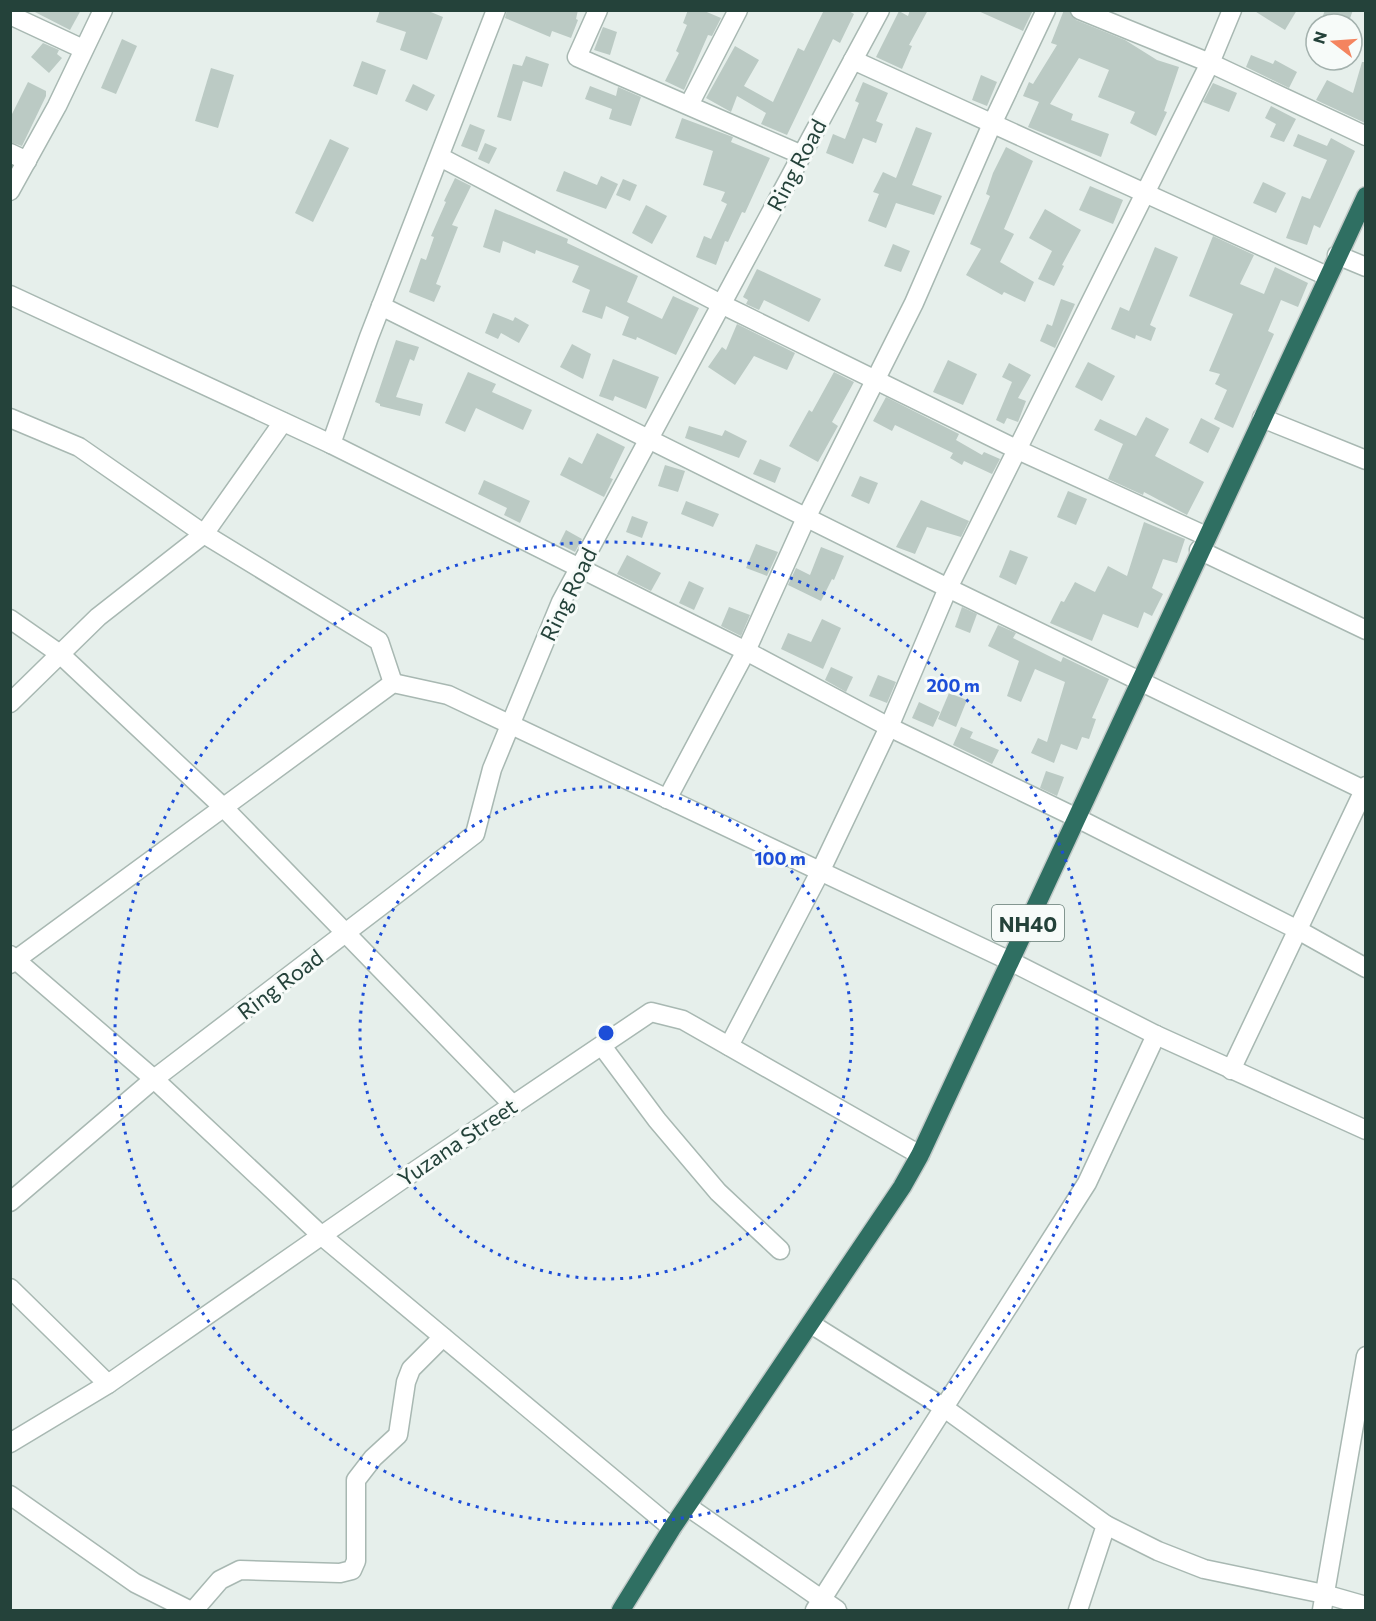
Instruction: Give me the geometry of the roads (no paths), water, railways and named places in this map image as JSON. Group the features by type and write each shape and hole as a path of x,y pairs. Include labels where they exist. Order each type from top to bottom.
{"highway":[{"name":"NH40","path":"621,1611 672,1528 811,1324 902,1187 920,1155 1077,818 1138,680 1365,196"}],"street":[{"path":"10,191 19,157 57,106 103,10"},
{"path":"331,444 381,306 496,10"},
{"path":"598,10 577,57 802,155"},
{"path":"688,105 738,10"},
{"name":"Ring Road","path":"10,1202 154,1079 475,834 492,769 561,602 880,10"},
{"path":"667,799 746,651 806,518 914,303 992,124 1046,10"},
{"path":"1080,10 1210,63 1365,136"},
{"path":"729,1046 820,872 889,727 948,588 1146,194 1210,63 1232,10"},
{"path":"10,15 83,49"},
{"path":"853,60 1327,276"},
{"path":"440,157 721,304 1203,543 1365,630"},
{"path":"1337,255 1365,267"},
{"path":"10,295 331,444 746,651 889,727 1077,818 1298,930 1365,968"},
{"path":"381,306 948,588 1365,789 1232,1070"},
{"path":"10,418 79,447 204,534 379,641 393,683"},
{"path":"1262,418 1365,460"},
{"path":"10,703 98,617 204,534 283,422"},
{"path":"10,619 60,654 224,808 513,1105"},
{"path":"672,1528 322,1236 154,1079 12,960 393,683 448,694 1010,961 1156,1035 1365,1130"},
{"name":"Yuzana Street","path":"10,1443 108,1384 651,1012 683,1020 920,1155"},
{"path":"819,1605 1087,1183 1156,1035"},
{"path":"602,1046 657,1120 718,1192 780,1250"},
{"path":"10,1288 108,1384"},
{"path":"811,1324 943,1407 1106,1525 1158,1551 1204,1569 1323,1602 1365,1606"},
{"path":"194,1611 220,1580 240,1570 340,1573 352,1570 356,1561 356,1480 373,1458 398,1435 406,1382 411,1369 443,1337"},
{"path":"1323,1602 1364,1380 1365,1356"},
{"path":"10,1495 135,1583 189,1611"},
{"path":"687,1506 819,1605 837,1611"},
{"path":"1078,1611 1106,1525"}]}
